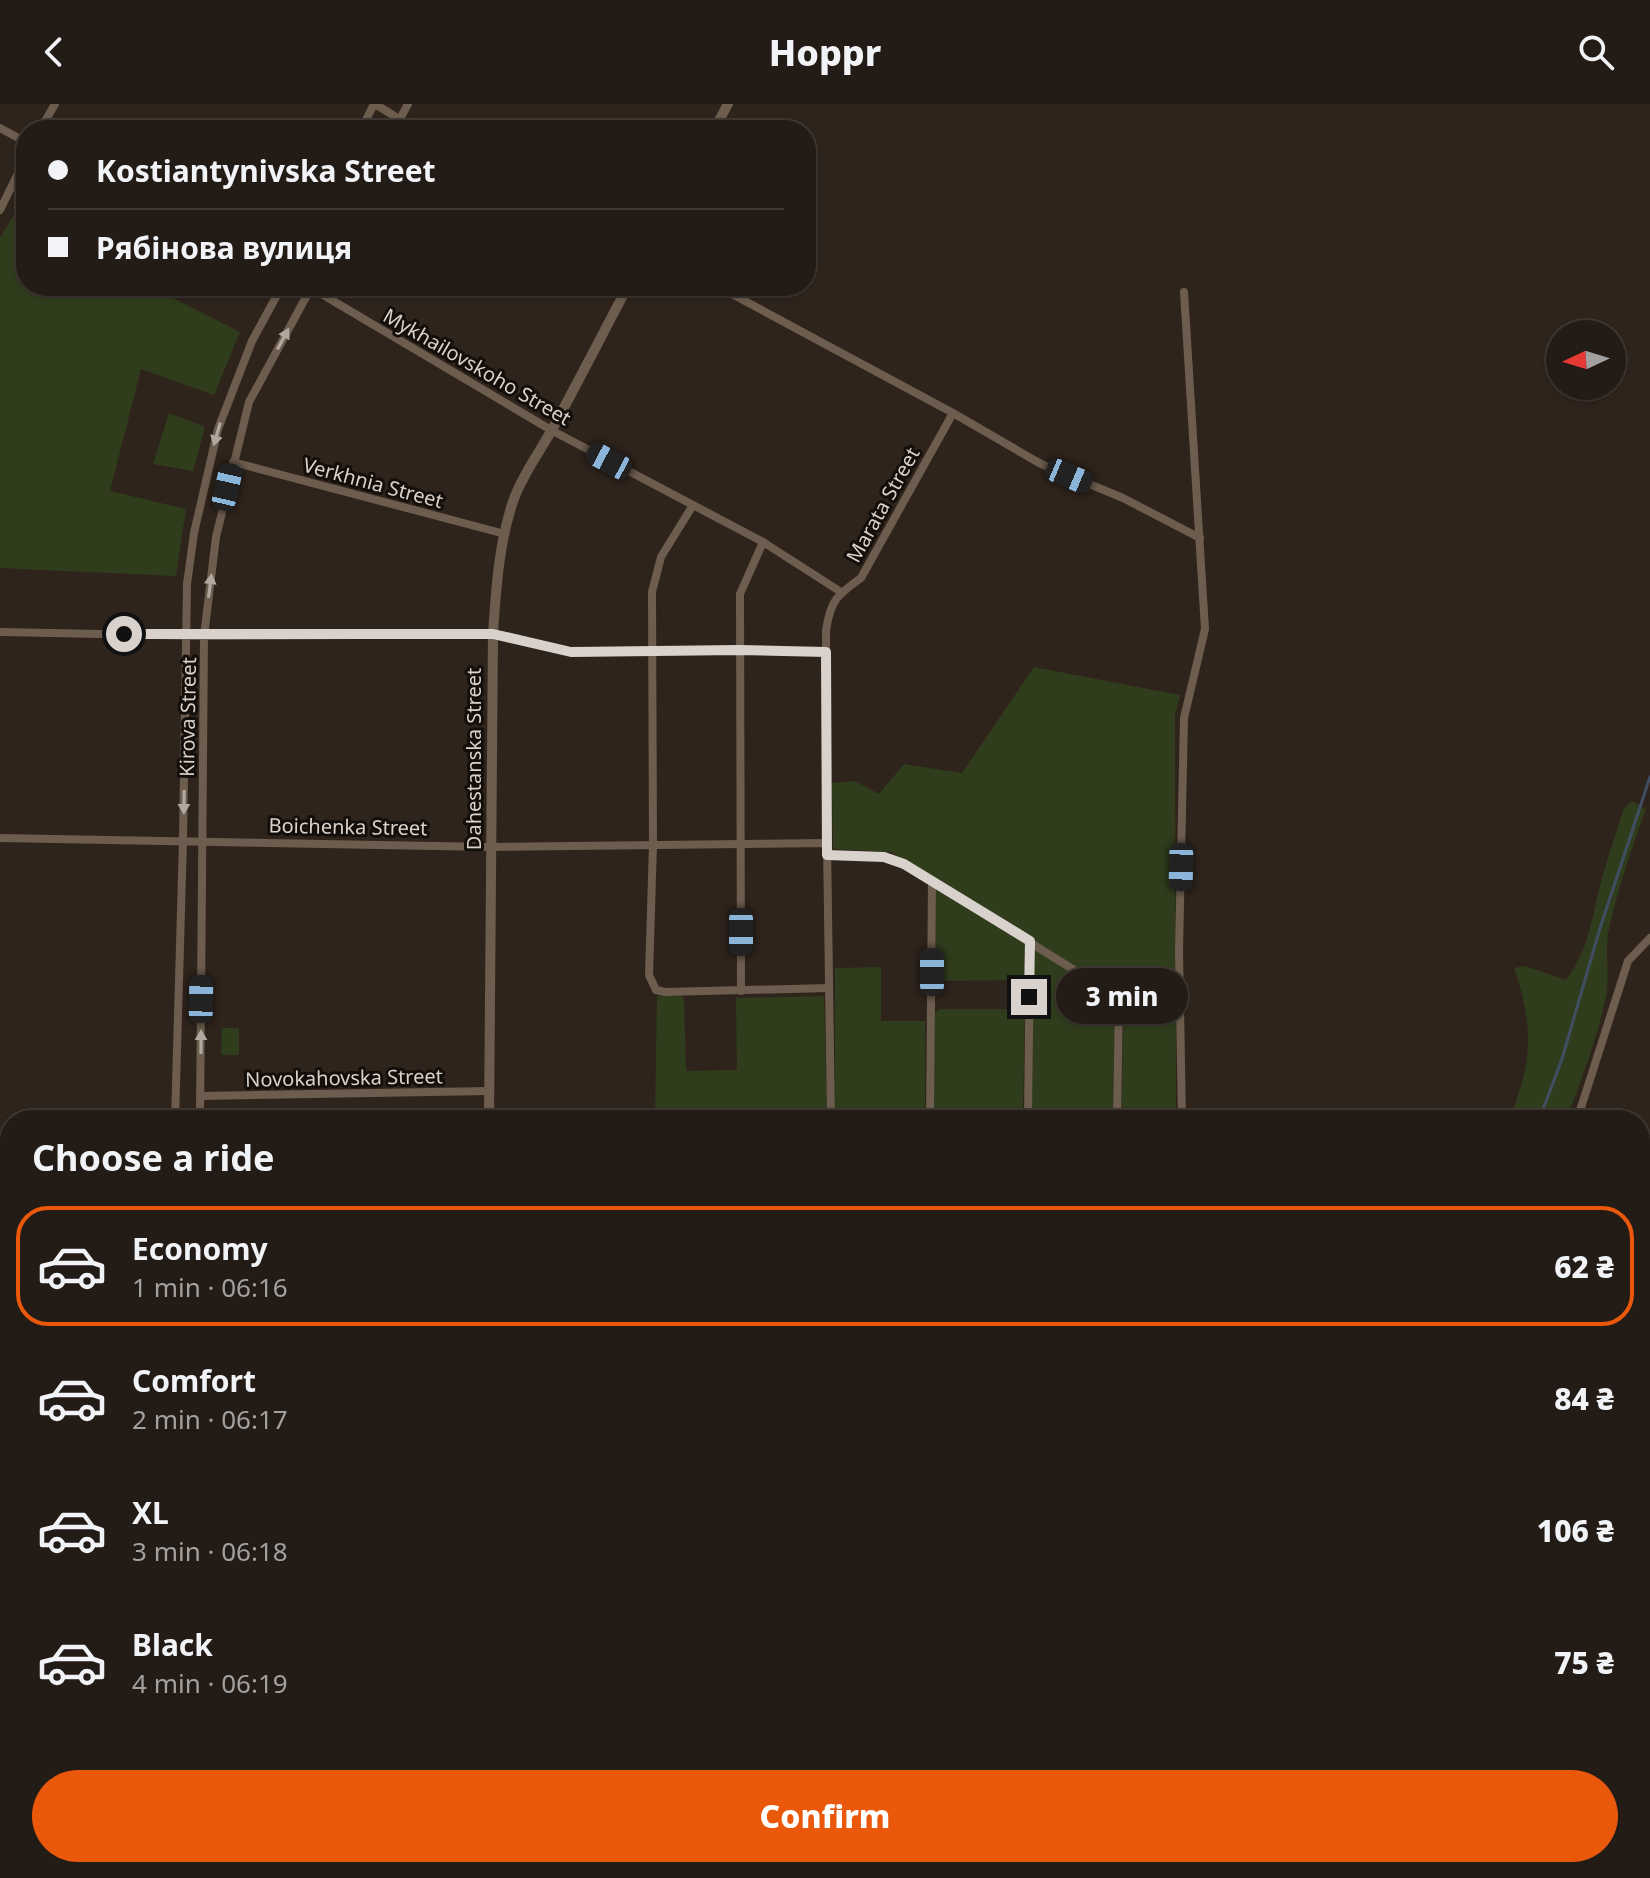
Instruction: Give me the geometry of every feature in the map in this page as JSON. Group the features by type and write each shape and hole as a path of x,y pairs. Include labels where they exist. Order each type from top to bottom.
{"street":[{"path":"375,104 398,120"},
{"path":"0,210 16,177"},
{"path":"1182,1110 1179,951 1184,718 1205,629 1184,292"},
{"name":"Kirova Street","path":"175,1110 187,584 194,533 218,429 252,341 277,296"},
{"name":"Kirova Street","path":"200,1110 204,636 216,537 249,402 305,296"},
{"name":"Mykhailovskoho Street","path":"325,296 551,430 763,542 841,592"},
{"name":"Dahestanska Street","path":"489,1110 493,634 505,534 525,473 623,296"},
{"path":"736,296 1041,464 1123,498 1200,538"},
{"name":"Marata Street","path":"827,843 828,614 836,596 861,578 953,413"},
{"name":"Verkhnia Street","path":"233,462 505,534"},
{"path":"693,505 661,557 652,592 653,845 649,975 656,990 665,992 829,988"},
{"path":"741,991 740,594 763,542"},
{"path":"0,632 204,636 493,634 571,652 826,652"},
{"name":"Boichenka Street","path":"0,838 491,847 827,843"},
{"path":"827,843 831,1110"},
{"path":"827,855 884,857 904,864 1119,998 1117,1110"},
{"path":"930,1110 932,881"},
{"path":"1580,1110 1628,961 1650,938"},
{"path":"1028,1110 1030,941"},
{"name":"Novokahovska Street","path":"200,1096 489,1091"}],"green space":[{"path":"13,216 16,218 16,296 169,296 240,332 214,395 141,369 110,491 186,509 176,576 0,568 0,238"},
{"path":"169,413 205,427 193,471 153,464"},
{"path":"1034,667 1180,695 1175,715 1176,1110 1121,1110 1124,997 891,852 833,849 832,783 855,781 879,794 904,764 962,773"},
{"path":"1632,801 1646,809 1608,934 1607,988 1589,1059 1570,1110 1512,1110 1524,1076 1528,1045 1526,1015 1514,968 1525,966 1566,980 1586,943 1624,808"},
{"path":"936,887 1025,940 1025,980 940,981 935,976"},
{"path":"1033,945 1115,998 1113,1110 1032,1110"},
{"path":"881,967 881,1021 925,1021 925,1110 835,1110 835,968"},
{"path":"657,996 682,996 684,999 686,1071 737,1070 736,998 824,996 827,1110 655,1110"},
{"path":"940,1009 1025,1009 1023,1109 934,1110 935,1013"},
{"path":"222,1028 239,1028 239,1055 221,1055"}],"waterway":[{"path":"1543,1110 1562,1059 1600,928 1650,777"}],"route":[{"path":"124,634 493,634 571,652 826,652 827,855 884,857 904,864 1030,941 1029,997"}]}
